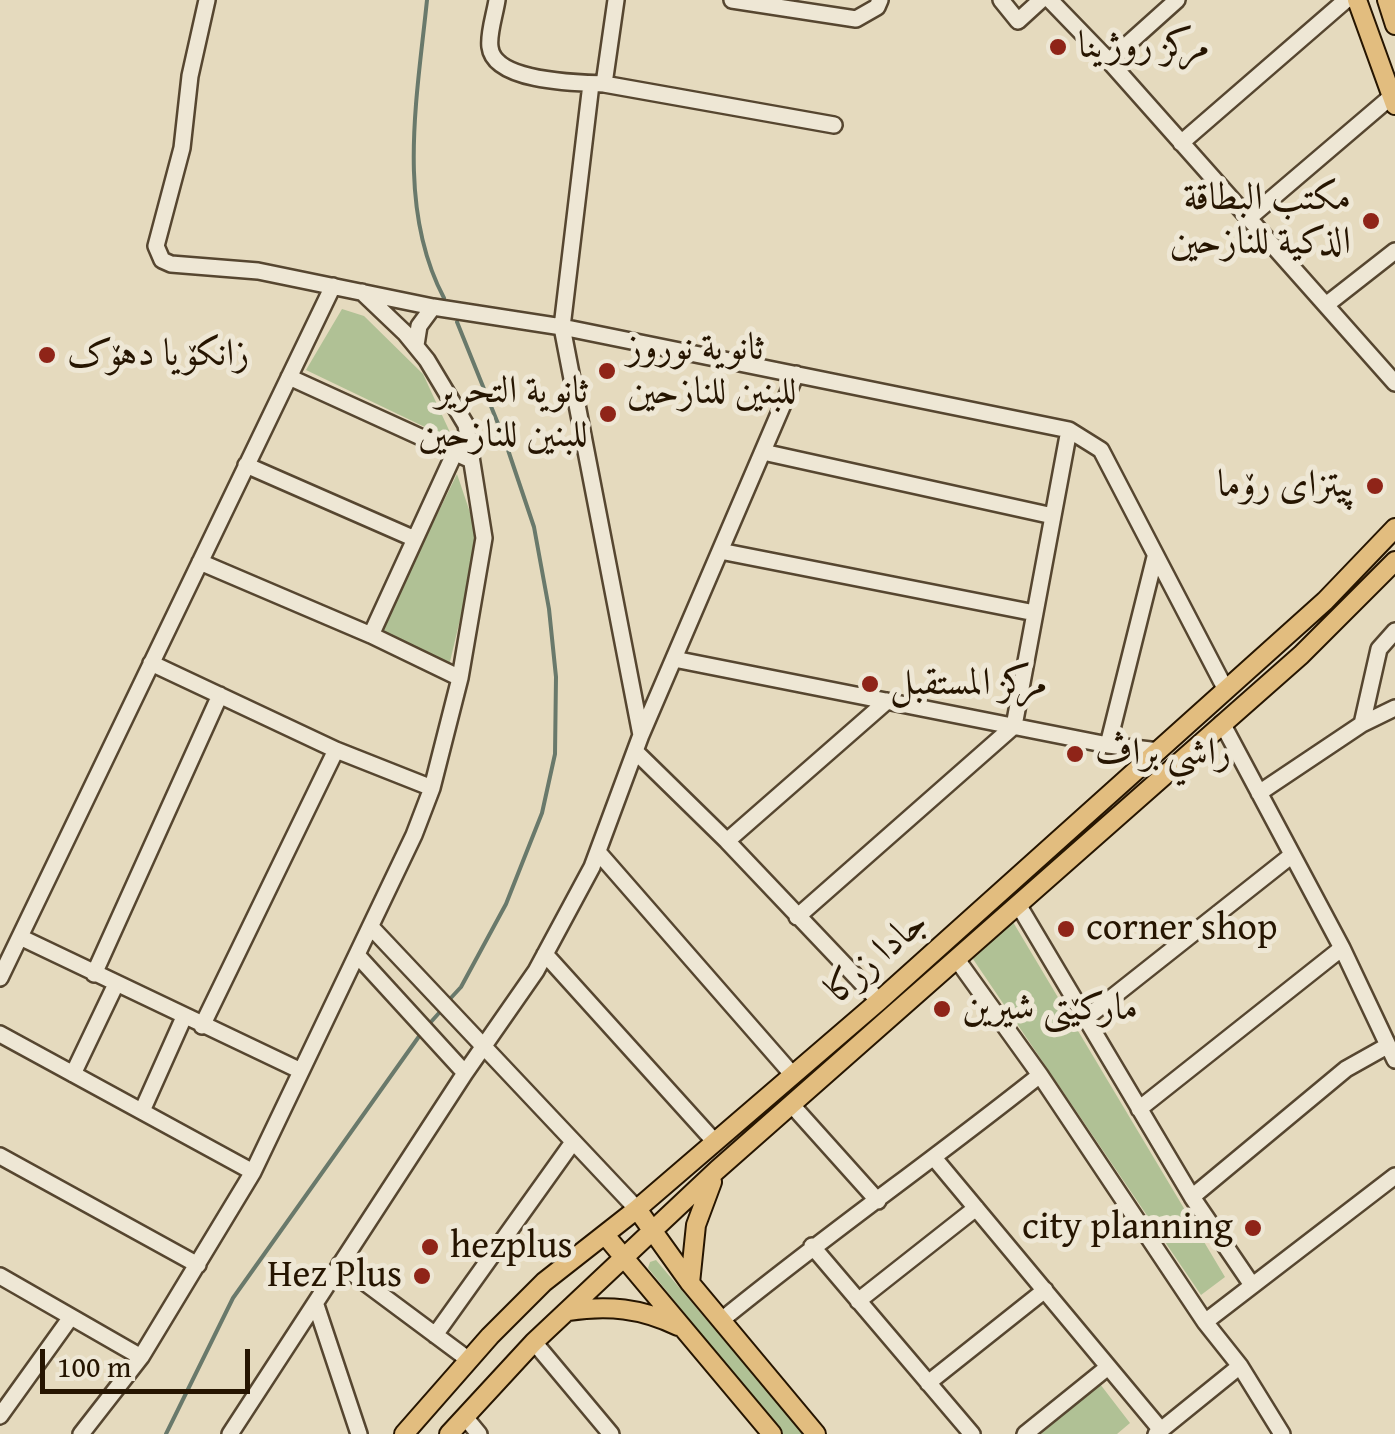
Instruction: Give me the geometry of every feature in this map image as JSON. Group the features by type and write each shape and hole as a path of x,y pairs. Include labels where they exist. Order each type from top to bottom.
{"main road":[{"path":"1356,0 1393,101"},
{"path":"1387,0 1395,25"},
{"name":"جادا زرکا","path":"404,1434 525,1299 637,1209 880,1001 1325,601 1395,528"},
{"name":"جادا زرکا","path":"450,1434 534,1342 718,1170 1302,655 1395,561"},
{"path":"690,1283 696,1225 718,1170"},
{"path":"637,1209 690,1283 816,1434"},
{"path":"605,1235 772,1434"},
{"path":"642,1276 642,1262 650,1252 662,1251 671,1258"},
{"path":"567,1311 596,1306 626,1308 655,1315 682,1328"}],"street":[{"path":"207,0 190,76 182,148 156,246 159,256 171,264 229,267 433,307 562,327 1069,430 1102,450 1226,690"},
{"path":"496,0 490,48 496,62 508,72 834,125"},
{"path":"616,0 598,84 562,327 638,743 797,917 880,1001"},
{"path":"732,0 856,19 878,6 880,0"},
{"path":"1001,0 1018,21 1041,0"},
{"path":"1050,0 1395,382"},
{"path":"1108,60 1177,0"},
{"path":"1182,142 1346,0"},
{"path":"1249,218 1393,101"},
{"path":"1326,305 1395,251"},
{"path":"0,978 333,286"},
{"path":"81,1434 141,1358 253,1172 299,1070 358,956 432,788 460,678 484,538 466,425 416,345 362,292"},
{"path":"416,345 419,326 433,307"},
{"path":"230,1434 545,954 598,852 638,743 796,374"},
{"path":"289,376 472,460"},
{"path":"797,917 1014,726 1069,430"},
{"path":"372,635 454,452"},
{"path":"763,452 1053,516"},
{"path":"246,465 415,539"},
{"path":"720,550 1035,614"},
{"path":"1108,745 1155,556"},
{"path":"200,562 372,635 460,678"},
{"path":"1362,724 1379,648 1395,631"},
{"path":"674,659 1108,745 1159,751"},
{"path":"151,663 336,750 432,788"},
{"path":"94,974 220,695"},
{"path":"727,841 887,701"},
{"path":"1259,793 1362,724 1395,708"},
{"path":"1192,1197 1346,1068 1391,1053 1342,948 1222,723"},
{"path":"202,1026 336,750"},
{"path":"598,852 792,1074"},
{"path":"1086,1018 1292,855"},
{"path":"1018,906 1192,1197 1252,1285"},
{"path":"370,926 637,1209"},
{"path":"20,937 299,1070"},
{"path":"1139,1109 1342,948"},
{"path":"545,954 714,1140"},
{"path":"358,956 465,1072"},
{"path":"958,961 1040,1075 1205,1322 1240,1366 1282,1434"},
{"path":"73,1074 116,984"},
{"path":"142,1111 184,1017"},
{"path":"0,1034 253,1172"},
{"path":"723,1319 812,1246 878,1201 1040,1075"},
{"path":"791,1104 878,1201"},
{"path":"435,1335 572,1142"},
{"path":"0,1156 198,1265"},
{"path":"935,1158 1158,1432 1240,1366"},
{"path":"1205,1322 1395,1176"},
{"path":"858,1301 976,1208"},
{"path":"812,1246 972,1434"},
{"path":"340,1264 469,1360"},
{"path":"0,1276 141,1358"},
{"path":"928,1384 1045,1290"},
{"path":"316,1305 359,1434"},
{"path":"0,1416 71,1317"},
{"path":"534,1342 611,1434"},
{"path":"1024,1434 1108,1367"},
{"path":"465,1418 479,1434"}],"green space":[{"path":"342,309 364,316 423,374 454,441 306,370"},
{"path":"457,474 479,539 449,666 380,631"},
{"path":"1013,922 1225,1277 1201,1295 973,959"},
{"path":"656,1260 803,1434 782,1434 648,1268"},
{"path":"1100,1384 1130,1423 1117,1434 1041,1434"}],"waterway":[{"path":"427,0 415,113 415,190 429,263 444,298"},
{"path":"449,1000 461,987 506,904 542,813 555,754 556,677 534,527 505,441 457,322"},
{"path":"430,1023 439,1013"},
{"path":"166,1434 233,1298 420,1035"}],"place":[{"name":"مركز روژينا","path":"1058,47"},
{"name":"مكتب البطاقة الذكية للنازحين","path":"1371,221"},
{"name":"زانکۆیا دهۆک","path":"47,355"},
{"name":"ثانوية نوروز للبنين للنازحين","path":"607,371"},
{"name":"ثانوية التحرير للبنين للنازحين","path":"608,414"},
{"name":"پیتزای رۆما","path":"1375,486"},
{"name":"مركز المستقبل","path":"870,684"},
{"name":"راشي براڤ","path":"1075,754"},
{"name":"corner shop","path":"1066,929"},
{"name":"مارکێتی شیرین","path":"942,1009"},
{"name":"city planning","path":"1253,1228"},
{"name":"hezplus","path":"430,1247"},
{"name":"Hez Plus","path":"422,1276"}]}
